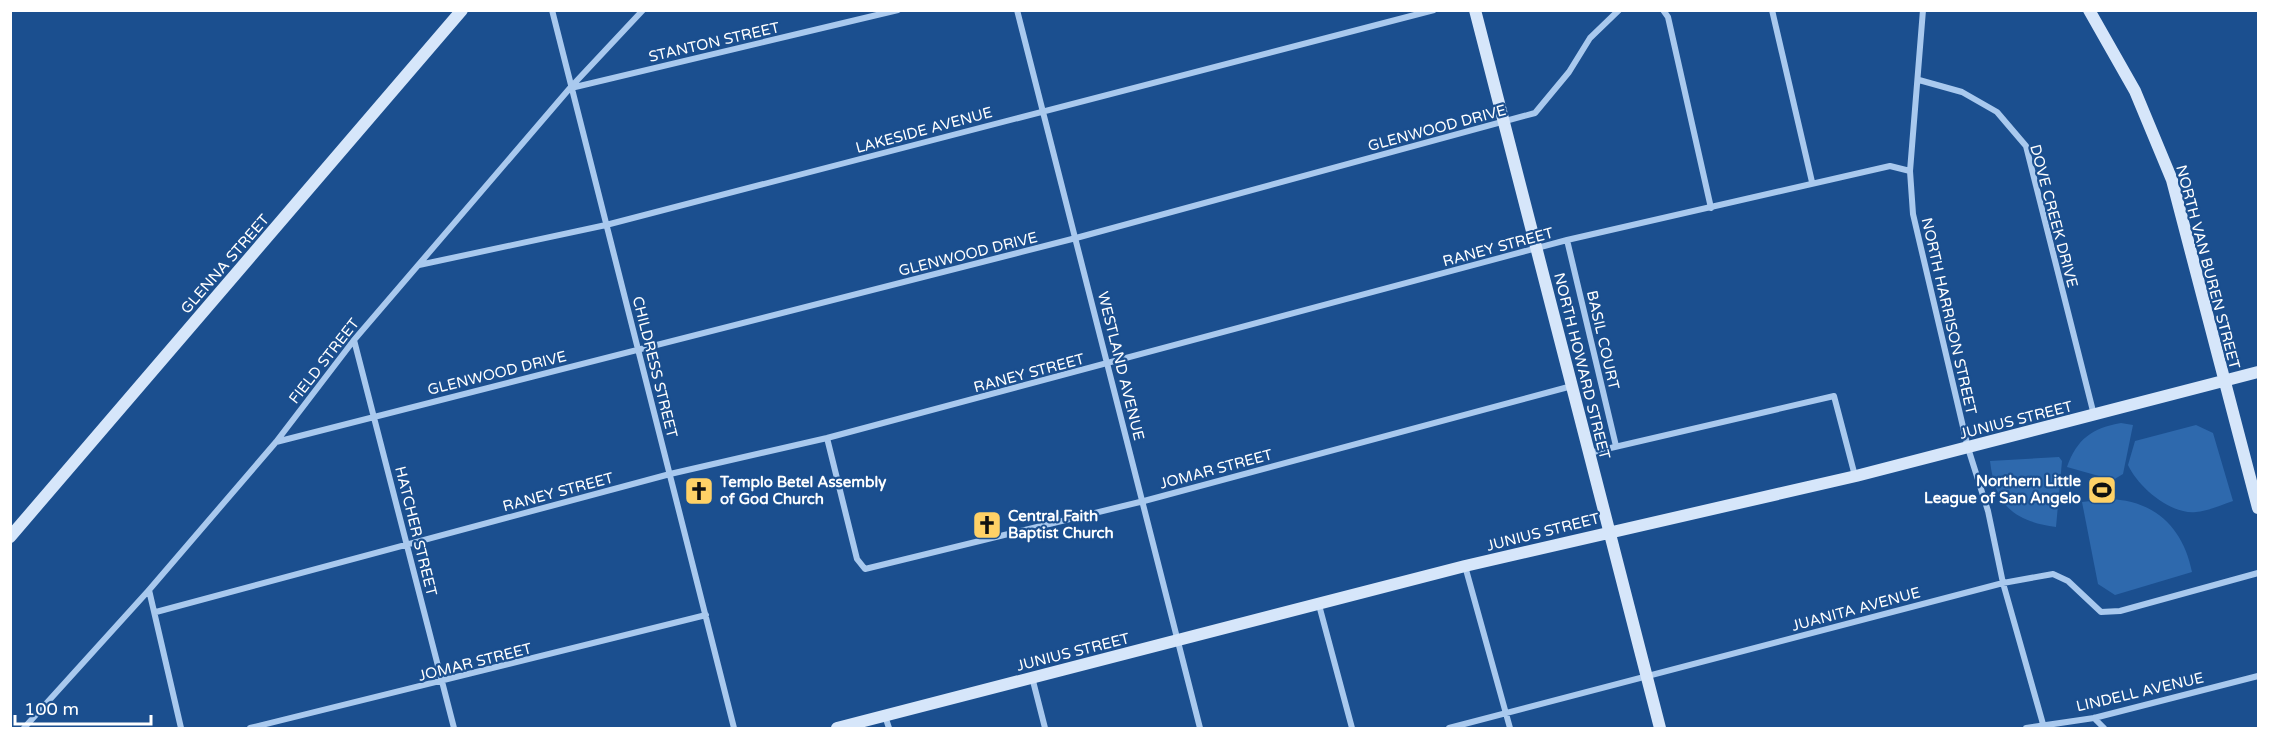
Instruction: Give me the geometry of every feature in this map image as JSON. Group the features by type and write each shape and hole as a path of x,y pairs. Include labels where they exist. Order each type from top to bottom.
{"street":[{"name":"GLENNA STREET","path":"10,537 462,10"},
{"name":"CHILDRESS STREET","path":"552,10 734,729"},
{"name":"FIELD STREET","path":"24,729 149,590 276,442 354,340 570,88 643,10"},
{"name":"STANTON STREET","path":"570,88 898,10"},
{"name":"WESTLAND AVENUE","path":"1017,10 1144,501 1176,642 1200,729"},
{"name":"LAKESIDE AVENUE","path":"419,265 606,225 1434,10"},
{"name":"NORTH HOWARD STREET","path":"1476,10 1660,729"},
{"name":"GLENWOOD DRIVE","path":"276,442 1076,238 1535,113 1569,72 1590,38 1619,10"},
{"path":"1663,10 1668,17 1711,208"},
{"path":"1772,10 1812,182"},
{"name":"NORTH HARRISON STREET","path":"1923,10 1910,171 1913,214 1968,448 1988,511 2003,583 2043,724"},
{"name":"NORTH VAN BUREN STREET","path":"2089,10 2135,91 2172,180 2259,508"},
{"name":"DOVE CREEK DRIVE","path":"1919,80 1962,92 1997,112 2026,146 2095,416"},
{"name":"RANEY STREET","path":"156,612 670,474 827,438 1107,365 1567,240 1711,208 1812,182 1890,166 1910,171"},
{"name":"BASIL COURT","path":"1567,240 1616,446"},
{"name":"HATCHER STREET","path":"354,340 454,729"},
{"name":"JUNIUS STREET","path":"837,729 887,722 1032,677 1176,642 1465,566 1856,476 2224,383 2259,372"},
{"name":"JOMAR STREET","path":"827,438 857,559 865,569 1144,501 1572,386"},
{"path":"1589,453 1834,396 1856,476"},
{"path":"1465,566 1510,729"},
{"name":"JUANITA AVENUE","path":"1449,729 2003,583 2053,574 2068,581 2101,612 2120,611 2259,573"},
{"path":"149,590 156,612 181,729"},
{"path":"1319,605 1352,729"},
{"name":"JOMAR STREET","path":"250,729 442,683 706,615"},
{"name":"LINDELL AVENUE","path":"2026,729 2043,724 2094,718 2259,676"},
{"path":"1032,677 1045,729"},
{"path":"2094,718 2104,729"}],"shaded area":[{"path":"2121,423 2133,425 2123,474 2113,480 2067,467 2076,449 2087,436 2102,428"},
{"path":"2196,425 2213,433 2233,501 2205,510 2186,512 2156,498 2139,482 2128,465 2135,441"},
{"path":"2059,457 2062,461 2056,527 2028,520 2009,508 1996,489 1990,461"},
{"path":"2108,499 2139,504 2164,519 2182,542 2192,572 2115,595 2098,584 2082,502"}],"place":[{"name":"Northern Little League of San Angelo","path":"2102,490"},
{"name":"Templo Betel Assembly of God Church","path":"699,491"},
{"name":"Central Faith Baptist Church","path":"987,525"}]}
